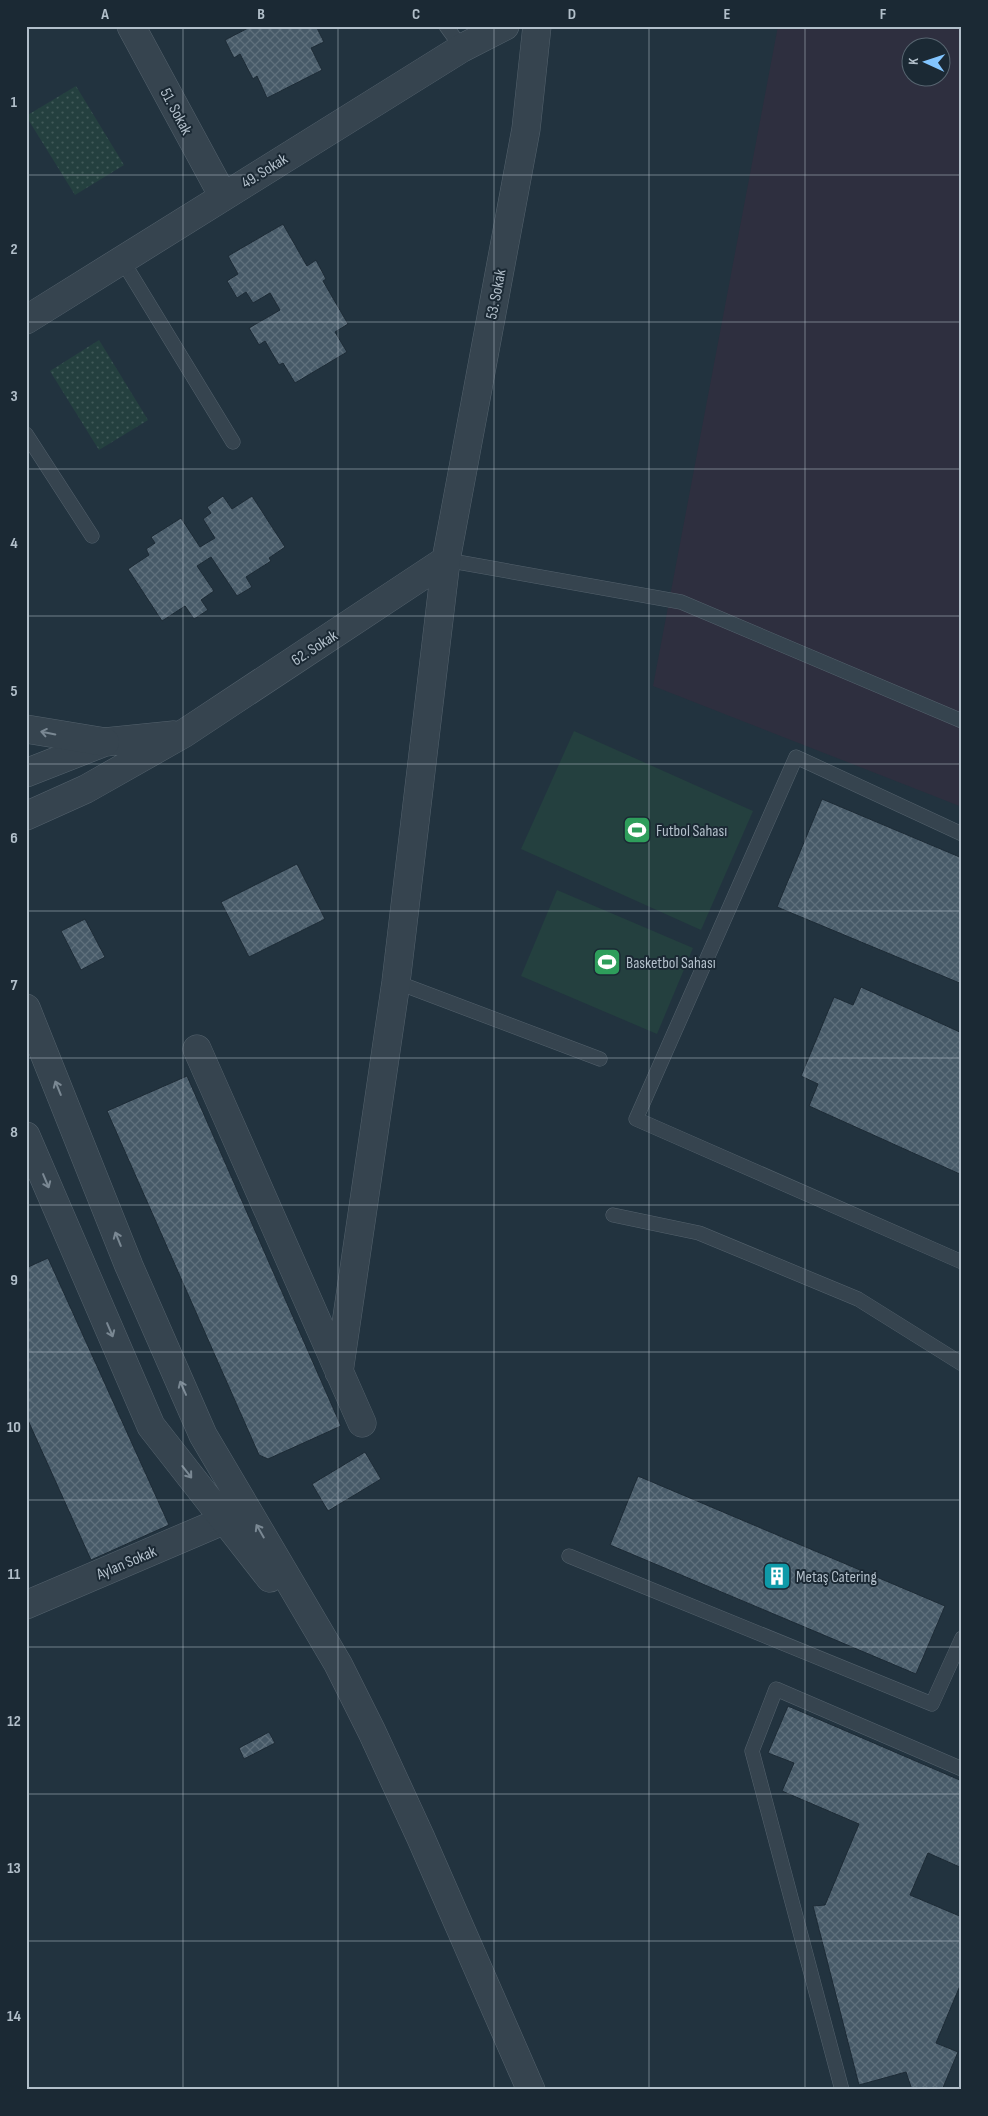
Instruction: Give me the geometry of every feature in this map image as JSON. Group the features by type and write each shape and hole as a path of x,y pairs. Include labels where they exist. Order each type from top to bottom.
{"street":[{"name":"51. Sokak","path":"131,26 223,196"},
{"name":"49. Sokak","path":"26,320 223,196 454,37 505,26"},
{"name":"53. Sokak","path":"340,1372 396,982 446,560 526,129 537,26"},
{"name":"62. Sokak","path":"26,816 86,789 183,734 446,560"},
{"path":"26,729 105,742"},
{"name":"62. Sokak","path":"26,773 105,742 183,734"},
{"path":"26,1008 129,1266 203,1435 338,1664 420,1836 531,2090"},
{"path":"197,1049 362,1423"},
{"path":"26,1136 151,1426 338,1664"},
{"name":"Aylan Sokak","path":"26,1605 225,1520"}],"lane":[{"path":"122,260 233,442"},
{"path":"26,434 92,536"},
{"path":"446,560 681,602 962,721"},
{"path":"962,834 796,757 636,1119 962,1262"},
{"path":"396,982 600,1059"},
{"path":"613,1215 699,1233 858,1299 962,1364"},
{"path":"569,1556 932,1704 962,1638"},
{"path":"842,2090 752,1751 776,1689 962,1769"}],"shaded area":[{"path":"778,26 962,26 962,807 653,686"}],"green space":[{"path":"76,86 124,165 75,195 26,116"},
{"path":"99,340 148,420 99,450 50,371"},
{"name":"Futbol Sahası","path":"574,731 753,811 701,930 521,849"},
{"name":"Basketbol Sahası","path":"557,890 693,948 657,1034 521,976"}],"building":[{"path":"252,26 316,26 324,42 311,48 322,70 267,98 257,76 253,79 240,54 234,58 225,40"},
{"path":"283,224 307,266 316,260 326,279 323,281 348,324 335,332 347,352 295,383 283,363 279,365 265,341 259,345 249,328 280,310 270,293 253,303 246,292 237,298 227,281 238,274 228,256"},
{"path":"223,496 232,509 252,496 285,547 269,558 271,561 246,577 252,587 237,596 211,557 197,566 214,591 201,600 208,610 194,619 185,606 162,621 128,569 149,555 146,549 155,543 151,537 181,518 200,547 215,538 203,519 211,513 207,507"},
{"path":"822,799 962,858 962,984 777,907"},
{"path":"297,864 325,919 249,957 221,902"},
{"path":"85,919 105,957 81,970 61,931"},
{"path":"861,987 962,1033 962,1175 809,1106 818,1084 801,1076 834,997 853,1005"},
{"path":"187,1076 341,1426 268,1459 259,1455 107,1111"},
{"path":"48,1258 169,1525 91,1560 26,1416 26,1268"},
{"path":"365,1452 381,1479 328,1511 312,1484"},
{"name":"Metaş Catering","path":"638,1476 945,1606 916,1674 610,1545"},
{"path":"788,1706 962,1781 962,1868 928,1853 910,1895 962,1917 962,1981 936,2043 958,2052 942,2090 912,2090 906,2072 859,2085 813,1906 825,1905 859,1824 782,1791 794,1763 768,1753"},
{"path":"269,1732 275,1743 244,1759 239,1748"}],"place":[{"name":"Futbol Sahası","path":"637,830"},
{"name":"Basketbol Sahası","path":"607,962"},
{"name":"Metaş Catering","path":"777,1576"}]}
